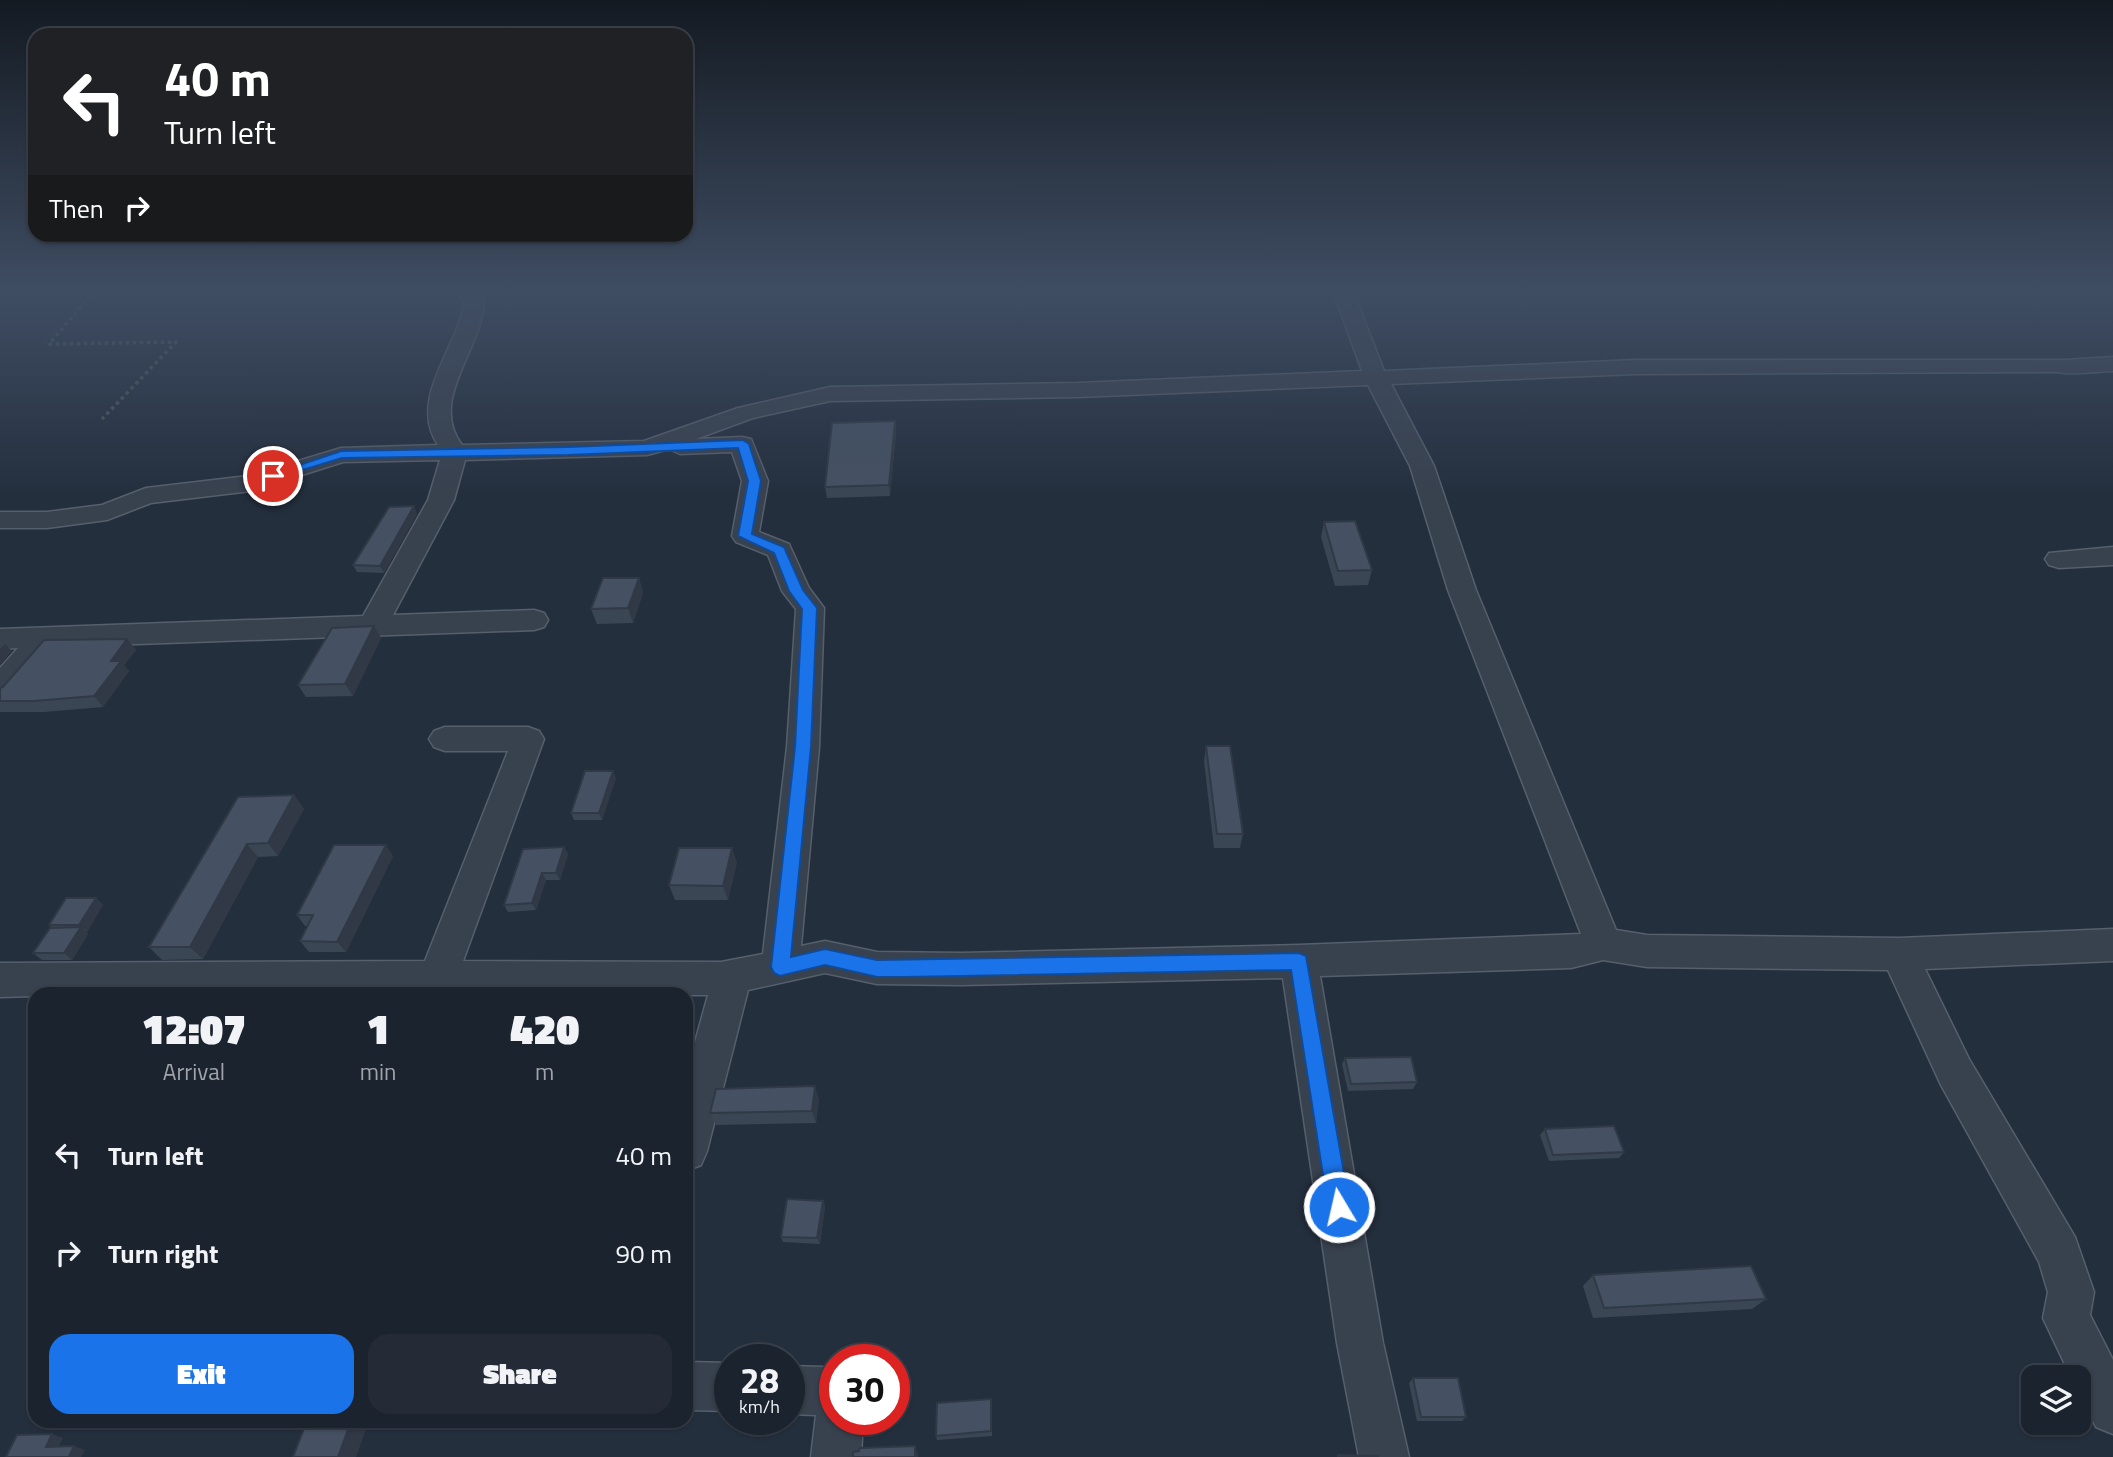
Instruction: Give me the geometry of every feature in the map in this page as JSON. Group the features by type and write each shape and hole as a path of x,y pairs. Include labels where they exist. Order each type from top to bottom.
{"street":[{"path":"455,452 443,437 439,408 456,359"},
{"path":"1369,359 1422,466 1462,590 1603,944"},
{"path":"647,448 746,413 830,394 1078,390 1636,367 2058,365 2072,368 2071,365 2113,365"},
{"path":"0,520 47,520 107,512 146,496 251,483 341,455 743,444 755,481 745,536 779,550 796,591 810,608 803,747 780,967"},
{"path":"372,627 441,500 455,452"},
{"path":"2059,559 2113,556"},
{"path":"0,639 534,620"},
{"path":"0,688 44,638"},
{"path":"438,977 528,739 445,739"},
{"path":"0,980 732,977 825,957 877,968 905,969 1571,952 1603,944 1647,951 1899,954 2113,945"},
{"path":"1899,954 1955,1072 2059,1253 2071,1292 2066,1318 2113,1410"},
{"path":"1299,961 1360,1343 1384,1457"},
{"path":"693,1125 732,977"},
{"path":"693,1386 714,1387"},
{"path":"836,1457 838,1435"}],"path":[{"path":"102,419 160,359"}],"building":[{"path":"895,421 889,485 825,487 832,423"},
{"path":"414,506 380,566 353,565 389,507"},
{"path":"1355,521 1372,570 1338,571 1324,522"},
{"path":"603,578 639,578 628,608 591,609"},
{"path":"374,626 345,684 298,685 332,628"},
{"path":"127,639 111,661 121,661 94,696 0,701 0,688 44,640"},
{"path":"1206,746 1230,746 1243,834 1217,834"},
{"path":"585,771 613,771 599,813 571,813"},
{"path":"294,795 268,843 247,844 190,947 149,947 238,797"},
{"path":"334,845 386,845 337,942 300,941 313,915 297,915"},
{"path":"564,847 556,873 542,873 532,903 504,905 523,849"},
{"path":"679,848 732,848 723,886 669,885"},
{"path":"66,898 96,898 79,925 49,925"},
{"path":"81,927 64,953 33,953 50,928"},
{"path":"1411,1057 1417,1082 1351,1084 1345,1058"},
{"path":"815,1086 812,1111 710,1113 716,1089"},
{"path":"1614,1126 1624,1152 1553,1155 1545,1129"},
{"path":"787,1199 823,1201 817,1238 781,1237"},
{"path":"1751,1266 1766,1299 1604,1308 1593,1275"},
{"path":"1413,1378 1458,1378 1466,1417 1421,1417"},
{"path":"991,1399 991,1431 936,1436 937,1403"},
{"path":"304,1428 348,1428 338,1457 293,1457"},
{"path":"52,1434 46,1447 74,1446 69,1457 6,1457 17,1435"},
{"path":"915,1446 915,1457 853,1457 853,1452 859,1451 860,1448"},
{"path":"1378,1456 1378,1457 1338,1457"}],"route":[{"path":"273,476 341,455 568,451 743,444 755,481 745,536 779,550 796,591 810,608 803,747 780,967 825,957 877,968 905,969 1299,961 1339,1207"}]}
